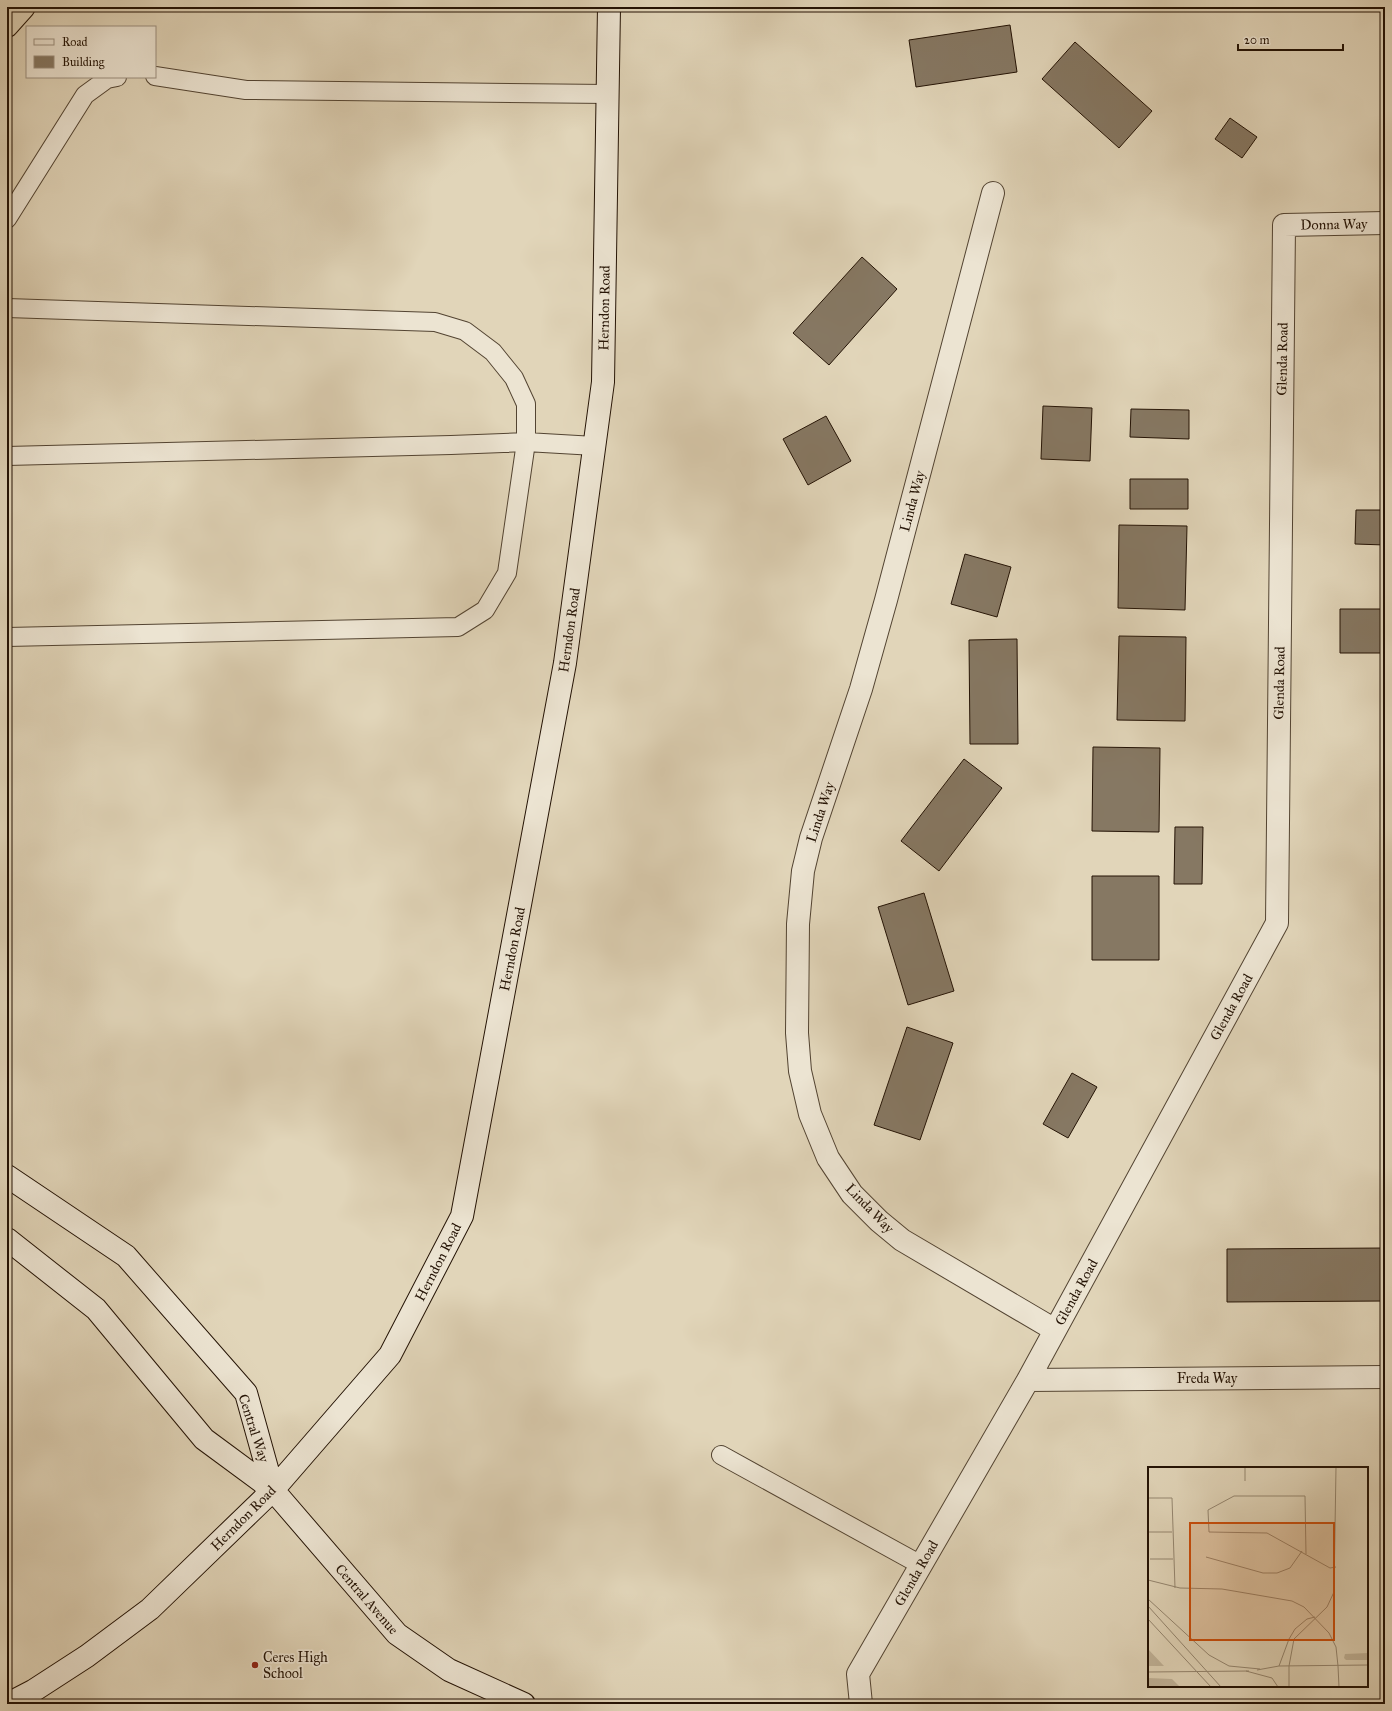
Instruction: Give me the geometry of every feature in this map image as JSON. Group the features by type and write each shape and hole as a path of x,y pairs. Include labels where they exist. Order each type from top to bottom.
{"highway":[{"path":"7,26 24,7"}],"street":[{"name":"Herndon Road","path":"8,1704 33,1691 87,1656 150,1608 273,1490 390,1354 462,1216 565,663 603,382 609,7"},
{"name":"Linda Way","path":"993,193 886,600 861,689 811,838 803,871 798,924 798,1041 800,1071 810,1114 828,1158 852,1194 879,1221 902,1240 1055,1330"},
{"name":"Donna Way","path":"1284,225 1385,223"},
{"name":"Glenda Road","path":"861,1704 858,1674 1028,1380 1276,923 1284,225"},
{"name":"Central Way","path":"7,1176 126,1256 246,1393 273,1490"},
{"name":"Central Way","path":"7,1239 96,1309 204,1439 273,1490"},
{"name":"Freda Way","path":"1028,1380 1385,1377"},
{"name":"Central Avenue","path":"273,1490 397,1634 449,1670 524,1704"}],"lane":[{"path":"156,76 246,90 608,94"},
{"path":"7,219 85,95 106,79 112,78"},
{"path":"7,308 435,322 465,331 493,352 514,378 526,404 526,442 507,573 485,610 458,627 7,637"},
{"path":"7,456 526,442 595,446"},
{"path":"721,1455 921,1565"}],"building":[{"path":"1010,25 1017,72 916,87 909,40"},
{"path":"1075,42 1152,111 1119,148 1042,79"},
{"path":"1230,118 1257,137 1242,158 1215,139"},
{"path":"862,257 897,289 829,365 793,333"},
{"path":"1043,406 1092,408 1090,461 1041,459"},
{"path":"1131,409 1189,410 1189,439 1130,437"},
{"path":"826,416 851,461 808,485 783,439"},
{"path":"1130,479 1188,479 1188,509 1130,509"},
{"path":"1356,510 1385,510 1385,545 1355,544"},
{"path":"1119,525 1187,526 1185,610 1118,608"},
{"path":"965,554 1011,567 997,617 951,604"},
{"path":"1340,609 1385,609 1385,653 1340,653"},
{"path":"1119,636 1186,637 1185,721 1117,720"},
{"path":"1017,639 1018,744 970,744 969,640"},
{"path":"1093,747 1160,748 1159,832 1092,831"},
{"path":"964,759 1002,788 939,871 901,841"},
{"path":"1175,827 1203,827 1202,884 1174,884"},
{"path":"1092,876 1159,876 1159,960 1092,960"},
{"path":"924,893 954,991 908,1005 878,907"},
{"path":"907,1027 953,1043 920,1140 874,1125"},
{"path":"1072,1073 1097,1087 1068,1138 1043,1124"},
{"path":"1385,1248 1385,1301 1227,1302 1227,1249"}],"place":[{"name":"Ceres High School","path":"255,1665"}]}
